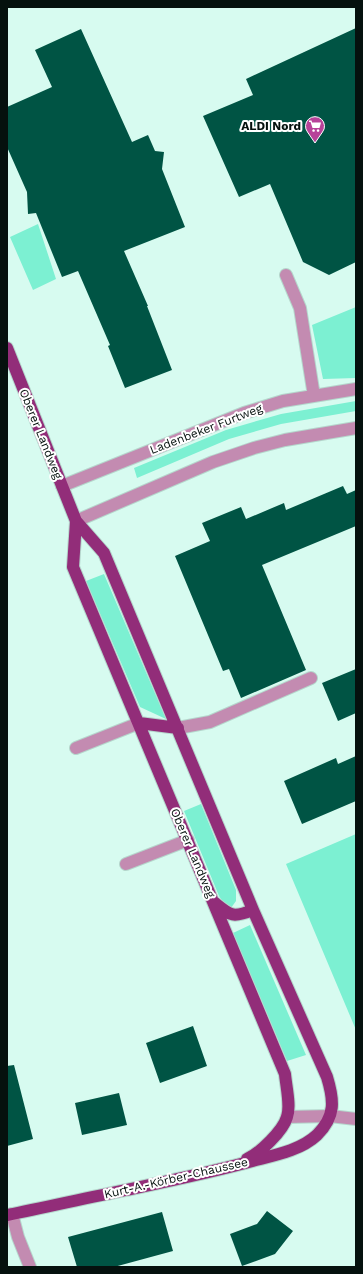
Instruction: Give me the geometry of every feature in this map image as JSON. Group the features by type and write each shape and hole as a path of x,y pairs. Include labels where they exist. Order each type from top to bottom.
{"main road":[{"name":"Oberer Landweg","path":"7,348 76,521 104,553 253,910 327,1077 332,1094 330,1116"},
{"name":"Oberer Landweg","path":"76,521 73,566 285,1074 288,1105 287,1117"},
{"path":"139,723 178,728"},
{"path":"214,903 228,913 234,915 241,915 253,910"},
{"name":"Kurt-A.-Körber-Chaussee","path":"10,1215 234,1166 289,1151 308,1141 319,1132 330,1116"},
{"path":"234,1166 253,1156 266,1145 276,1135 287,1117"}],"street":[{"path":"286,275 300,308 314,396"},
{"name":"Ladenbeker Furtweg","path":"62,486 244,413 283,401 356,389"},
{"path":"76,521 213,462 254,448 285,440 356,428"},
{"path":"178,728 210,722 311,678"},
{"path":"76,748 139,723"},
{"path":"126,864 188,840"},
{"path":"287,1117 330,1116 356,1120"},
{"path":"10,1215 30,1267"}],"green space":[{"path":"38,224 56,279 33,290 10,237"},
{"path":"356,307 356,378 323,379 312,325"},
{"path":"356,401 356,411 281,424 229,439 137,478 134,468 226,430 281,414"},
{"path":"104,574 166,719 140,707 86,581"},
{"path":"201,804 236,890 236,901 231,908 225,905 219,896 184,811"},
{"path":"356,834 356,1030 286,864"},
{"path":"250,925 306,1055 287,1061 233,933"}],"building":[{"name":"ALDI Nord","path":"356,28 356,262 329,275 303,262 270,184 239,197 203,116 253,95 246,79"},
{"path":"81,29 132,142 148,135 155,151 164,152 162,169 185,227 124,251 148,306 172,370 125,388 108,346 110,345 78,271 62,277 36,213 28,214 27,192 7,147 7,107 52,87 35,50"},
{"path":"343,486 347,494 356,490 356,526 262,565 306,670 241,698 229,669 223,671 175,556 210,541 202,523 241,507 246,519 284,503 286,510"},
{"path":"356,669 356,713 338,721 322,683"},
{"path":"356,756 356,801 302,824 284,781 336,758 338,764"},
{"path":"193,1026 207,1066 160,1083 146,1043"},
{"path":"14,1065 33,1139 7,1146 7,1066"},
{"path":"119,1093 127,1125 82,1135 75,1103"},
{"path":"267,1211 293,1231 275,1254 242,1266 230,1234 257,1224"},
{"path":"162,1212 173,1251 114,1267 77,1267 68,1237"}],"place":[{"name":"ALDI Nord","path":"315,143"}]}
